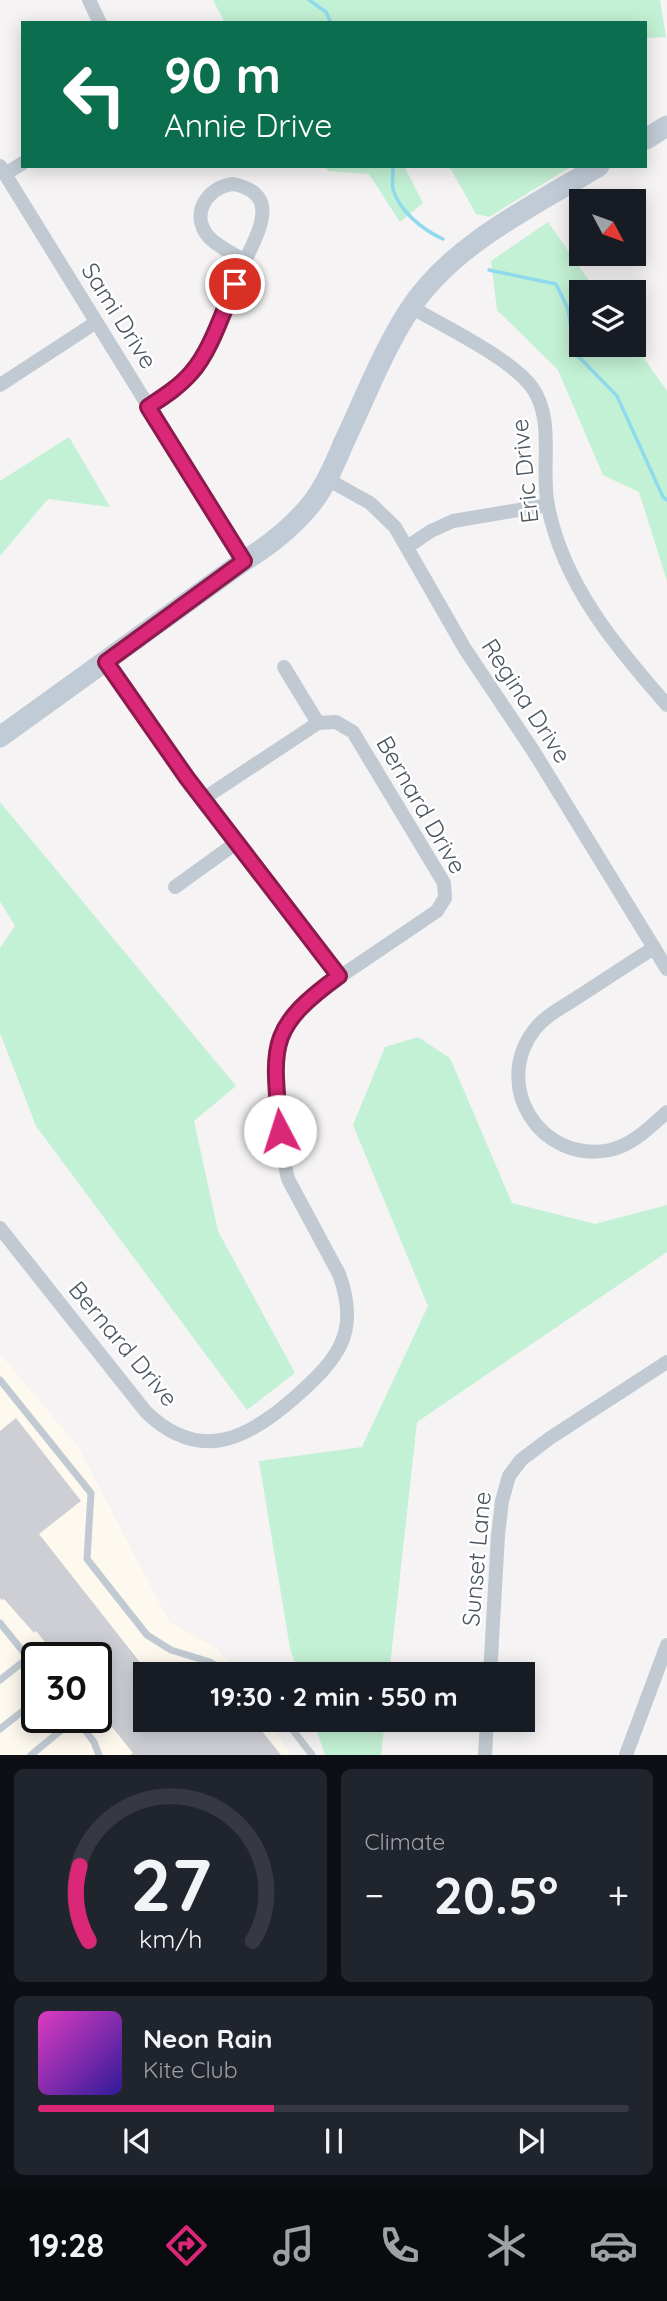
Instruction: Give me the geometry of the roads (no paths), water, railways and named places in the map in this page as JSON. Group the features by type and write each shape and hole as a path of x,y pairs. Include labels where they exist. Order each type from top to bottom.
{"street":[{"path":"89,0 99,21"},
{"path":"647,138 667,126"},
{"path":"2,170 21,164"},
{"path":"0,737 290,527 327,480 391,341 411,307 441,270 495,229 596,168"},
{"name":"Sami Drive","path":"2,170 244,561"},
{"path":"148,407 179,386 200,362 262,224 262,205 250,190 233,184 223,185 213,190 206,198 201,220 209,237 244,261"},
{"name":"Eric Drive","path":"411,307 512,366 532,387 544,420 548,505 564,556 596,616 630,663 667,705"},
{"path":"0,385 95,323"},
{"name":"Regina Drive","path":"327,480 378,509 395,527 465,649 534,752 667,969"},
{"path":"407,547 431,531 453,521 548,505"},
{"path":"106,662 203,799 339,976"},
{"path":"203,799 318,723 284,667"},
{"name":"Bernard Drive","path":"0,1228 146,1412 167,1429 193,1438 219,1440 243,1435 278,1412 330,1365 346,1331 347,1307 339,1274 285,1171 275,1068 278,1045 293,1014 307,999 437,911 443,904 445,892 443,878 353,732 336,723 318,723"},
{"path":"175,887 236,843"},
{"path":"654,948 542,1022 527,1041 521,1055 518,1083 525,1109 540,1130 559,1143 579,1150 611,1150 627,1144 667,1112"},
{"name":"Sunset Lane","path":"491,1662 498,1535 502,1501 509,1476 521,1460 539,1446 667,1362"},
{"path":"625,1755 667,1645"},
{"path":"485,1755 486,1732"}],"lane":[{"path":"0,1380 91,1493 87,1559 147,1635 162,1646 210,1662"},
{"path":"0,1623 3,1633 21,1651"},
{"path":"0,1680 21,1664"},
{"path":"0,1729 21,1713"},
{"path":"294,1732 312,1755"},
{"path":"31,1755 58,1733"},
{"path":"88,1733 96,1753"}],"waterway":[{"path":"309,0 326,12 330,21"},
{"path":"393,168 393,189 401,205 420,225 443,239"},
{"path":"489,270 556,284 568,309 575,353 617,396 663,497 667,500"}]}
